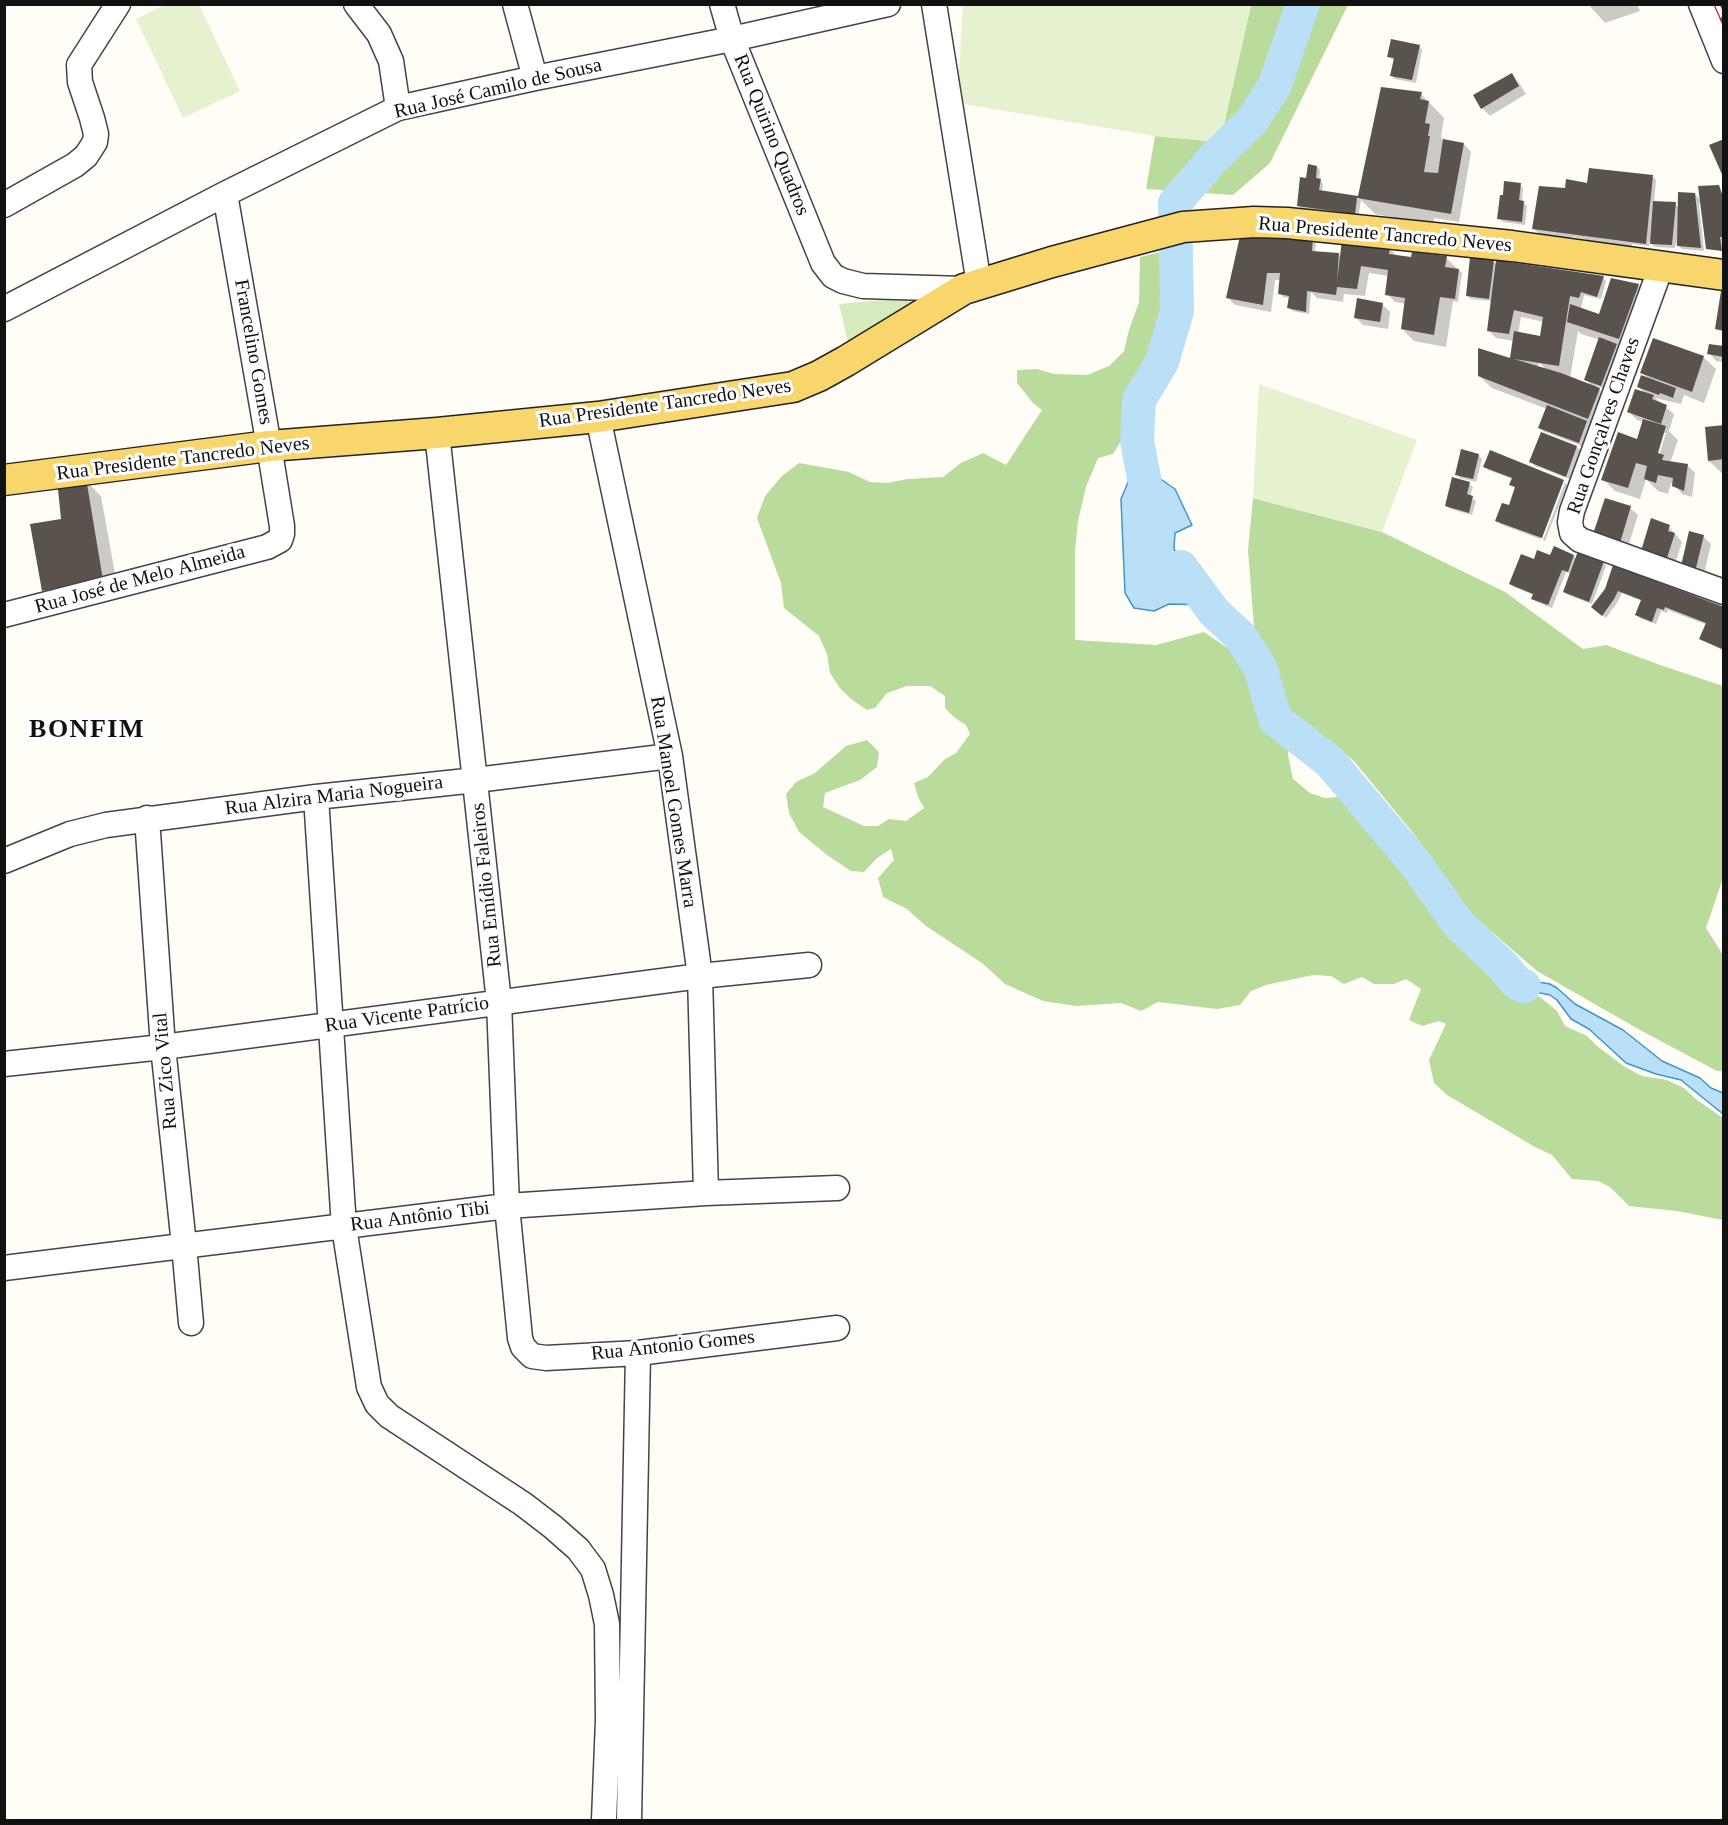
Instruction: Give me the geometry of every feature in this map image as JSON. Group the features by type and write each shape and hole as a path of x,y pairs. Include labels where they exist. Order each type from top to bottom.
{"main road":[{"name":"Rua Presidente Tancredo Neves","path":"4,480 270,447 437,434 598,417 793,387 846,361 972,286 1183,227 1287,223 1434,237 1724,275"}],"street":[{"path":"4,205 75,165 95,142 96,134 80,82 79,65 118,4"},
{"path":"356,4 379,34 391,62 398,108"},
{"path":"514,4 535,78"},
{"name":"Rua Quirino Quadros","path":"722,4 732,39 824,263 833,276 863,286 972,286"},
{"name":"Rua José Camilo de Sousa","path":"4,309 225,194 398,108 732,39 888,4"},
{"path":"934,4 972,286"},
{"path":"1701,4 1724,61"},
{"name":"Francelino Gomes","path":"225,194 270,447 282,534 276,543"},
{"name":"Rua Gonçalves Chaves","path":"1660,267 1572,511 1570,522 1572,533 1580,540 1724,592"},
{"name":"Rua Manoel Gomes Marra","path":"598,417 670,756 700,976 706,1193"},
{"name":"Rua Emídio Faleiros","path":"437,434 499,1002 507,1206 520,1338"},
{"name":"Rua José de Melo Almeida","path":"4,615 276,543"},
{"name":"Rua Alzira Maria Nogueira","path":"4,861 70,834 147,818 670,756"},
{"path":"316,797 345,1227 359,1334 369,1387 377,1404 389,1416 523,1504 578,1549 593,1569 607,1624 608,1720 603,1821"},
{"name":"Rua Zico Vital","path":"147,818 163,1047 191,1323"},
{"name":"Rua Vicente Patrício","path":"4,1064 163,1047 700,976 808,965"},
{"name":"Rua Antônio Tibi","path":"5,1264 345,1227 507,1206 706,1193 837,1188"},
{"name":"Rua Antonio Gomes","path":"520,1338 527,1352 538,1358 638,1353 837,1328"},
{"path":"629,1821 638,1353"}],"green space":[{"path":"167,4 199,5 240,91 183,118 136,19"},
{"path":"963,5 1251,5 1220,142 1155,136 957,103"},
{"path":"1251,5 1348,5 1270,163 1233,195 1146,189 1155,136 1220,142"},
{"path":"1164,251 1167,255 1165,305 1151,363 1135,391 1128,429 1113,454 1098,458 1086,487 1078,521 1075,551 1075,640 1156,645 1204,632 1226,647 1235,649 1248,673 1255,693 1256,709 1265,728 1276,732 1288,742 1293,779 1310,793 1325,798 1338,797 1356,809 1408,871 1436,916 1452,936 1467,949 1482,955 1516,989 1524,994 1540,997 1557,1011 1565,1026 1587,1036 1625,1067 1642,1076 1667,1080 1684,1088 1723,1118 1723,1220 1677,1211 1629,1206 1610,1187 1598,1181 1572,1179 1552,1155 1447,1095 1434,1083 1429,1060 1446,1024 1439,1021 1422,1026 1409,1020 1421,989 1406,979 1394,984 1374,984 1362,977 1344,984 1331,976 1313,975 1266,985 1251,991 1240,1005 1217,1009 1158,1002 1141,1011 1121,1003 1076,1006 1043,1001 1005,984 982,963 926,926 907,909 883,897 878,878 894,860 891,849 877,858 864,872 851,871 799,832 789,813 786,794 796,782 815,773 846,746 867,740 879,752 877,767 860,780 825,793 823,807 864,826 878,826 889,819 906,821 924,808 914,783 928,777 945,759 956,753 970,734 966,725 945,708 945,696 930,686 907,686 887,693 875,708 867,710 839,687 830,673 827,654 819,636 784,608 781,583 757,518 765,496 782,476 799,463 849,472 870,482 887,483 943,477 961,463 983,453 1006,465 1042,410 1033,403 1017,383 1017,370 1037,369 1054,374 1087,375 1109,366 1124,351 1139,302 1140,257"},
{"path":"927,296 848,342 839,304"},
{"path":"1259,384 1417,440 1382,532 1253,498"},
{"path":"1253,498 1382,532 1505,592 1583,649 1606,645 1723,686 1723,878 1706,928 1723,955 1723,1071 1717,1071 1640,1030 1537,971 1471,914 1413,833 1354,761 1285,707 1254,627 1248,550"}],"water":[{"path":"1138,474 1162,480 1175,489 1192,525 1175,533 1174,548 1179,564 1189,569 1198,581 1209,605 1169,604 1154,611 1134,608 1125,593 1121,499 1129,480"},
{"path":"1487,950 1521,979 1550,984 1575,1004 1623,1030 1662,1061 1700,1078 1711,1088 1723,1093 1723,1114 1681,1080 1626,1063 1589,1029 1571,1019 1557,1000 1550,995 1517,988"}],"building":[{"path":"1391,39 1420,45 1412,80 1390,76 1394,58 1387,57"},
{"path":"1512,73 1519,86 1481,109 1473,95"},
{"path":"1381,87 1422,92 1420,99 1429,101 1425,123 1430,124 1428,136 1430,136 1424,172 1438,173 1443,139 1464,143 1451,214 1357,198 1355,214 1297,206 1300,177 1306,178 1308,164 1317,166 1316,178 1321,179 1319,190 1358,196"},
{"path":"1724,139 1724,179 1709,145"},
{"path":"1589,168 1653,175 1646,244 1532,229 1539,186 1565,188 1566,179 1587,183"},
{"path":"1504,181 1521,183 1519,200 1524,201 1522,222 1497,219"},
{"path":"1719,185 1724,200 1724,237 1720,237 1722,251 1706,249 1698,186"},
{"path":"1678,192 1695,193 1701,248 1677,246"},
{"path":"1653,201 1676,202 1672,245 1650,244"},
{"path":"1240,236 1313,237 1312,251 1339,253 1337,282 1342,239 1390,246 1389,254 1411,257 1412,252 1447,256 1445,267 1459,269 1455,299 1440,297 1434,335 1401,329 1405,298 1385,295 1388,270 1361,266 1357,289 1337,287 1336,295 1307,291 1306,312 1287,308 1289,296 1278,294 1280,273 1267,273 1263,305 1226,298"},
{"path":"1470,257 1494,260 1489,299 1466,296"},
{"path":"1496,260 1604,276 1597,297 1581,292 1579,298 1570,296 1559,366 1514,359 1600,388 1588,419 1478,376 1478,348 1510,358 1514,331 1540,336 1543,317 1514,310 1509,334 1487,331"},
{"path":"1611,278 1639,284 1619,339 1567,322 1570,304 1599,314"},
{"path":"1721,291 1724,291 1724,331 1715,329"},
{"path":"1357,298 1383,303 1380,322 1354,318"},
{"path":"1599,337 1617,344 1601,386 1584,380"},
{"path":"1653,338 1704,356 1692,392 1640,373"},
{"path":"1709,344 1724,346 1724,357 1707,354"},
{"path":"1641,375 1676,388 1673,398 1637,387"},
{"path":"1635,389 1654,395 1652,399 1667,405 1661,424 1627,412"},
{"path":"1547,405 1587,421 1579,443 1538,428"},
{"path":"1643,419 1666,426 1658,453 1664,455 1662,460 1688,464 1684,491 1672,486 1673,478 1658,475 1656,483 1644,479 1647,466 1636,463 1628,488 1601,480 1618,432 1637,439"},
{"path":"1724,425 1724,459 1708,461 1705,427"},
{"path":"1541,432 1577,446 1566,477 1529,462"},
{"path":"1461,449 1479,454 1473,479 1455,475"},
{"path":"1490,450 1564,480 1542,538 1495,521 1502,503 1509,505 1515,487 1509,485 1512,478 1483,467"},
{"path":"1452,477 1470,482 1467,494 1473,496 1469,513 1445,506"},
{"path":"86,478 103,580 42,591 30,524 61,519 58,489 55,483"},
{"path":"1605,498 1631,506 1620,543 1593,534"},
{"path":"1651,518 1670,525 1668,531 1675,533 1666,561 1641,551"},
{"path":"1689,531 1704,535 1695,572 1681,566"},
{"path":"1554,546 1574,555 1568,572 1562,570 1548,605 1531,599 1533,594 1509,584 1521,554 1534,559 1537,550 1550,555"},
{"path":"1578,551 1604,561 1589,602 1563,592"},
{"path":"1613,565 1724,607 1722,649 1699,639 1706,623 1665,607 1664,610 1657,608 1652,622 1635,615 1641,600 1618,591 1602,616 1591,607 1605,589"}],"waterway":[{"path":"1152,520 1137,441 1139,400 1162,362 1177,311 1175,203 1212,160 1251,122 1274,87 1303,4"},
{"path":"1181,567 1214,612 1240,636 1260,667 1275,719 1330,762 1415,863 1460,926 1504,967 1517,983 1524,986"}],"railway":[{"path":"1717,4 1724,20"}],"district":[{"name":"BONFIM","path":"87,730"}]}
